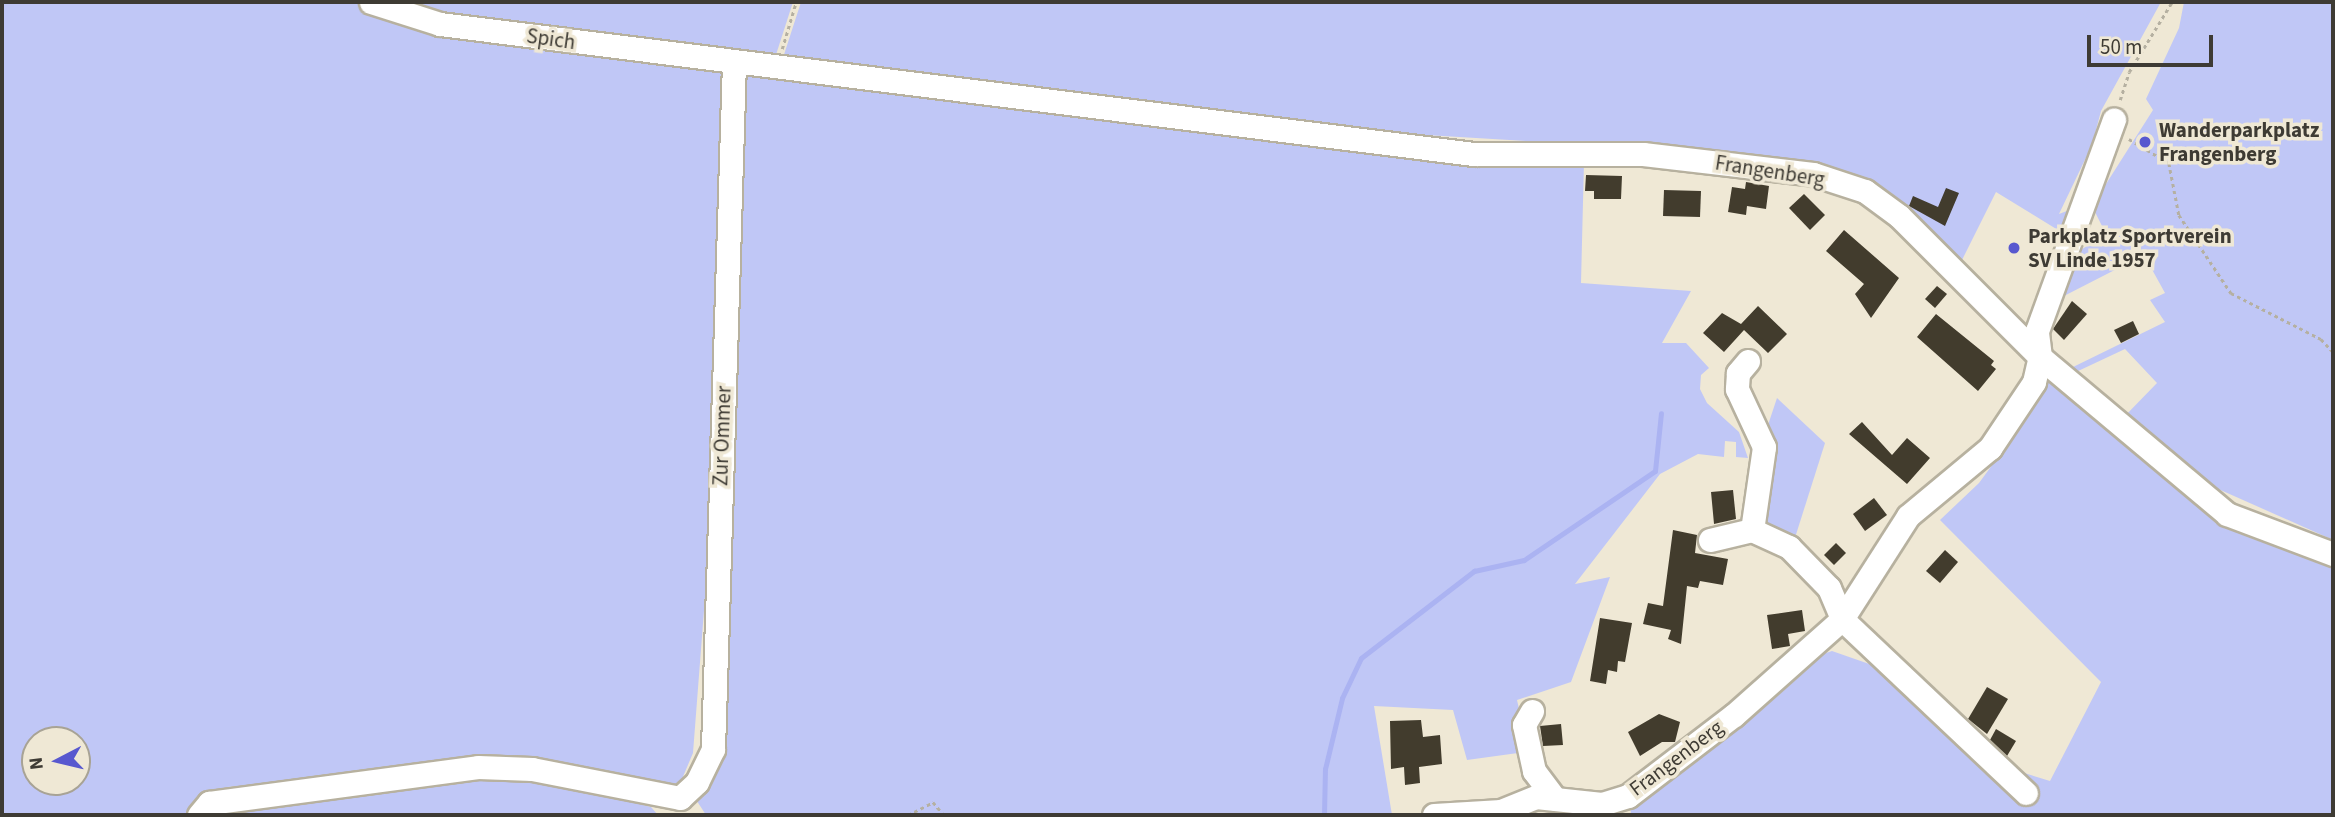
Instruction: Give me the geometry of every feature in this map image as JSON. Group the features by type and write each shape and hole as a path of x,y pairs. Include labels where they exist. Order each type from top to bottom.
{"street":[{"name":"Spich","path":"371,2 440,24 734,63 776,66"},
{"name":"Zur Ommer","path":"199,815 209,803 478,767 532,769 684,807 713,749 734,63"},
{"name":"Frangenberg","path":"776,66 1474,154 1643,154 1813,174 1865,191 1899,216 2040,357 2227,514 2333,554"},
{"path":"2040,357 2037,331 2112,124"},
{"name":"Frangenberg","path":"1434,815 1501,811 1536,797 1602,804 1628,796 1734,715 1842,619 1908,516 1990,448 2034,382 2040,357"},
{"path":"1748,361 1738,373 1737,389 1764,447 1752,530"},
{"path":"1710,540 1752,530 1789,547 1829,588 1842,619 2026,793"},
{"path":"1532,710 1524,725 1534,771 1555,799"}],"path":[{"path":"776,66 796,2"},
{"path":"2172,2 2129,72 2112,124 2169,163 2179,215 2231,293 2321,340 2333,352"},
{"path":"908,815 933,802 944,815"}],"shaded area":[{"path":"2,2 364,2 731,68 714,481 693,753 682,779 674,785 556,763 227,787 207,794 185,815 2,815"},
{"path":"385,2 793,2 773,64 469,23"},
{"path":"801,2 2161,2 2101,111 2092,145 2059,214 2077,207 2066,235 1996,192 1961,262 1875,183 1759,155 1276,126 780,67"},
{"path":"2184,2 2333,2 2333,540 2207,484 2122,419 2157,383 2125,349 2076,372 2071,368 2165,322 2150,300 2165,293 2144,255 2062,297 2076,253 2106,234 2092,206 2153,110 2146,99 2179,28"},
{"path":"745,70 1338,150 1500,153 1584,162 1581,283 1691,291 1662,343 1686,343 1709,368 1701,375 1700,389 1707,403 1739,432 1748,458 1736,457 1736,442 1725,441 1724,457 1698,454 1660,474 1575,584 1610,577 1571,682 1517,700 1531,761 1518,753 1467,760 1453,710 1374,706 1392,815 706,815 693,795 699,784"},
{"path":"2050,372 2178,483 2333,554 2333,815 1631,815 1630,802 1722,736 1817,656 1832,651 1875,666 2005,767 2050,781 2101,682 1940,520 1979,483 2020,427 2032,383"},
{"path":"1777,398 1825,443 1793,544 1751,525 1761,446"},
{"path":"468,771 545,779 651,807 658,815 212,815 223,805 401,791 455,779"}],"building":[{"path":"1586,175 1622,176 1621,199 1594,199 1594,191 1585,191"},
{"path":"1746,182 1769,186 1766,209 1747,206 1746,215 1728,212 1732,187 1745,189"},
{"path":"1946,188 1959,193 1945,226 1909,206 1913,196 1938,207"},
{"path":"1664,190 1701,191 1700,217 1663,216"},
{"path":"1804,194 1825,215 1810,230 1789,208"},
{"path":"1844,230 1899,278 1871,318 1855,294 1864,284 1826,251"},
{"path":"1937,286 1947,294 1935,308 1925,299"},
{"path":"2072,301 2087,314 2064,340 2053,329"},
{"path":"1758,306 1787,334 1768,353 1744,330 1724,352 1703,333 1722,313 1741,324"},
{"path":"1936,314 1994,361 1991,365 1996,369 1978,391 1917,337"},
{"path":"2133,321 2139,334 2121,343 2114,330"},
{"path":"1862,422 1892,455 1907,438 1930,458 1907,484 1849,434"},
{"path":"1733,490 1736,519 1714,524 1711,492"},
{"path":"1874,498 1887,515 1865,531 1853,514"},
{"path":"1673,530 1697,535 1695,553 1728,559 1723,585 1700,581 1698,588 1687,586 1681,644 1668,639 1671,630 1643,624 1648,603 1663,606"},
{"path":"1836,543 1846,553 1834,565 1824,555"},
{"path":"1945,550 1958,562 1940,583 1926,571"},
{"path":"1802,610 1805,631 1788,634 1790,646 1772,649 1767,615"},
{"path":"1600,618 1632,623 1625,662 1618,661 1617,672 1608,670 1606,684 1590,681"},
{"path":"1987,687 2008,699 1987,734 1968,719"},
{"path":"1659,714 1680,722 1675,742 1662,742 1640,756 1628,732"},
{"path":"1421,720 1423,737 1440,735 1442,764 1419,767 1420,783 1405,785 1404,767 1391,769 1390,721"},
{"path":"1561,724 1563,745 1543,746 1540,726"},
{"path":"1996,729 2016,741 2007,756 1990,740"}],"waterway":[{"path":"1324,815 1325,769 1342,698 1361,658 1474,571 1524,560 1655,471 1661,413"}],"place":[{"name":"Wanderparkplatz Frangenberg","path":"2145,142"},
{"name":"Parkplatz Sportverein SV Linde 1957","path":"2014,248"}]}
